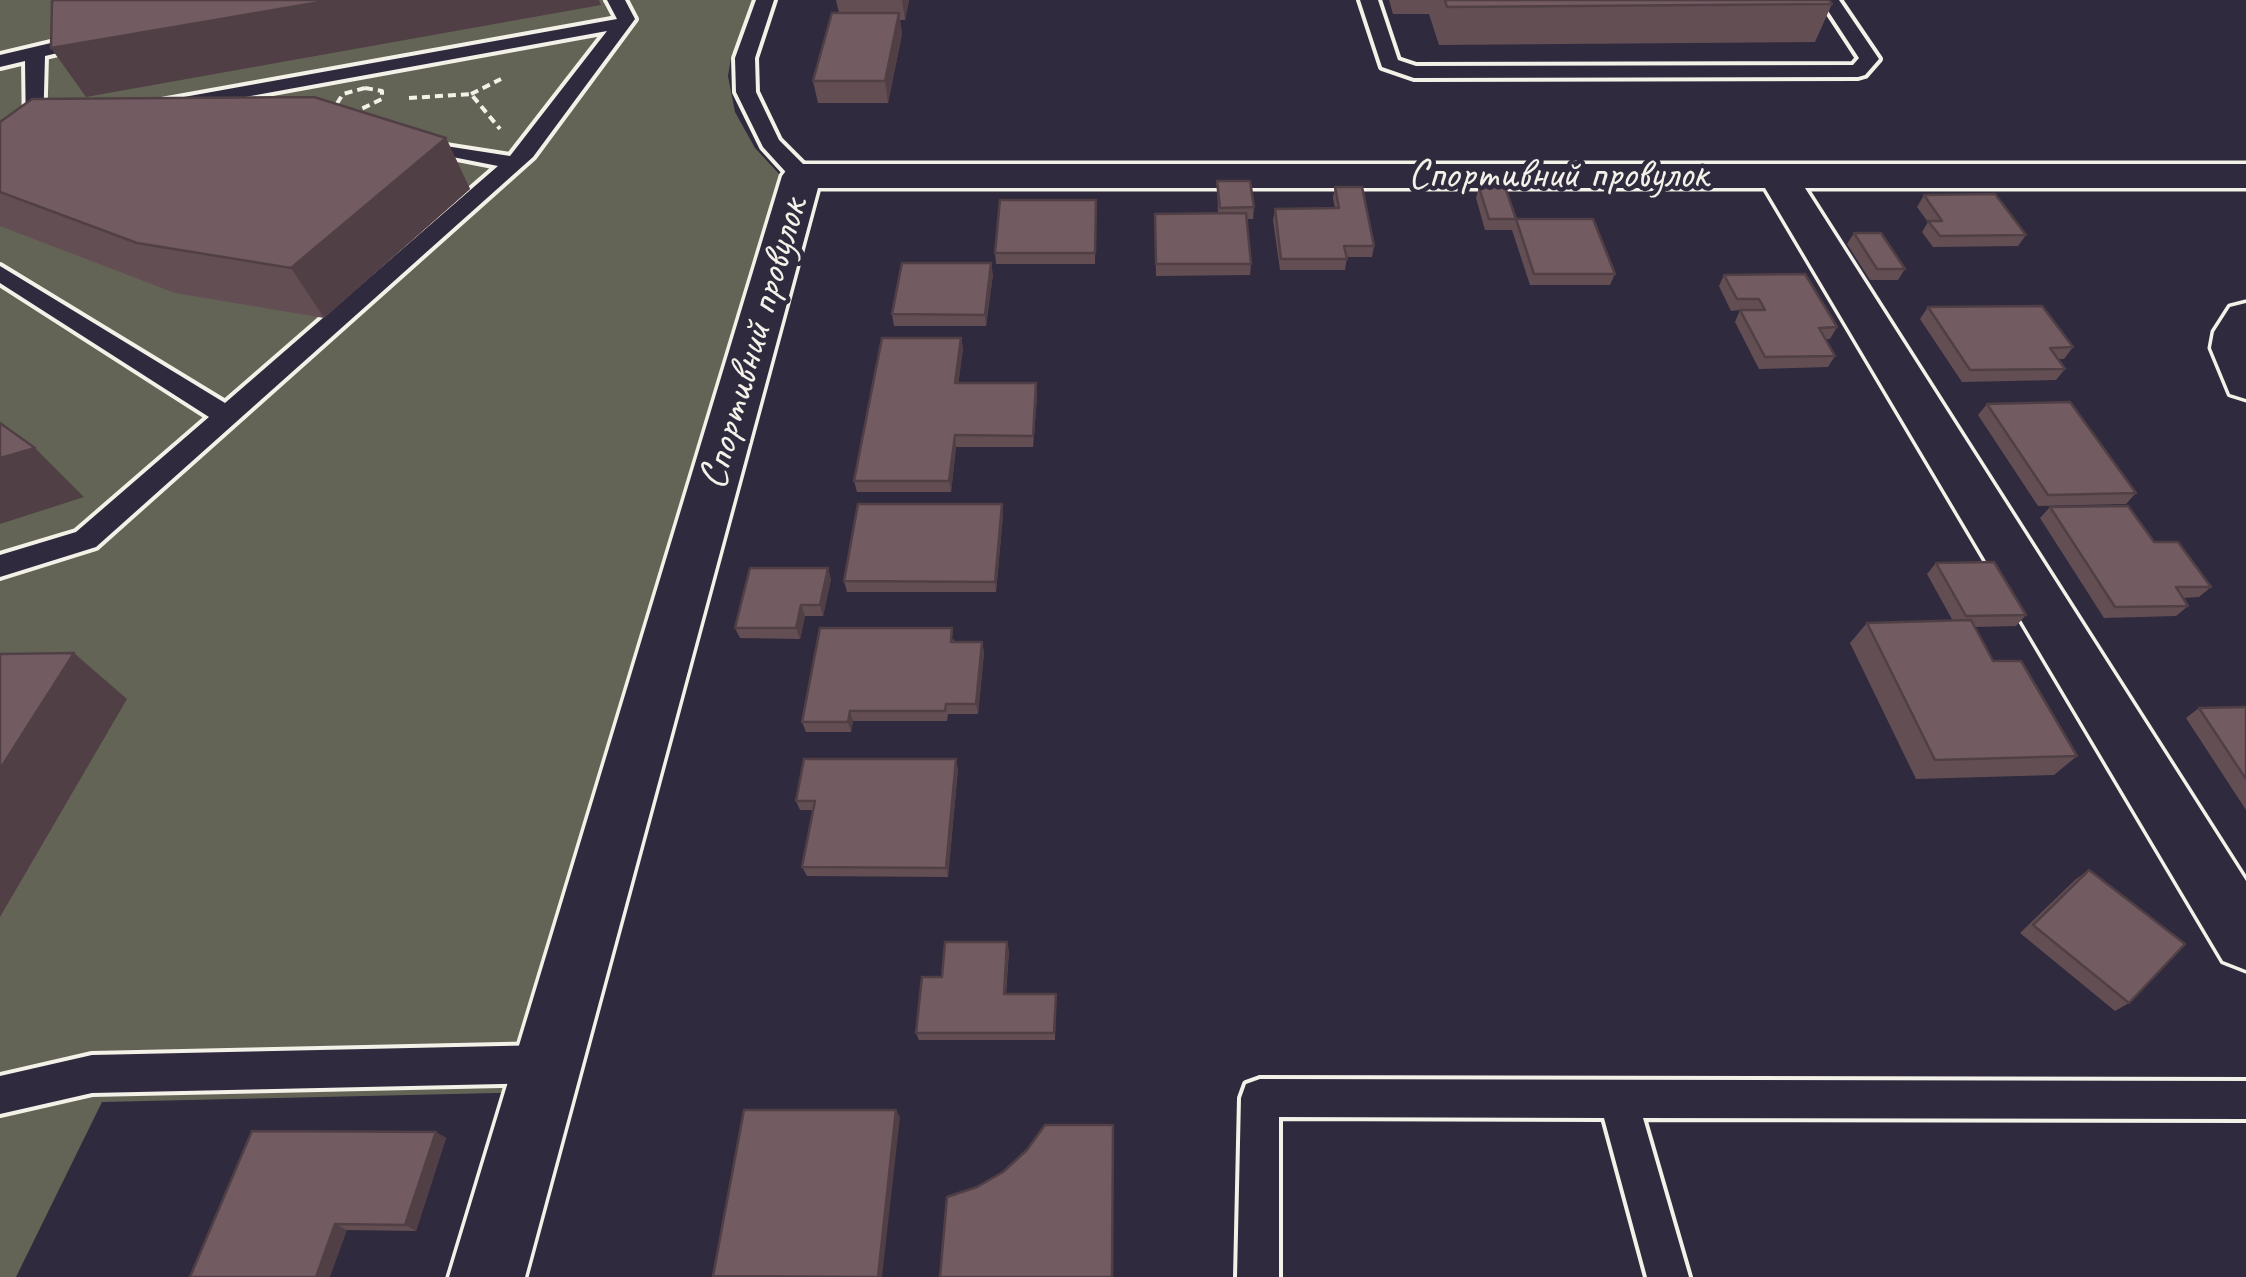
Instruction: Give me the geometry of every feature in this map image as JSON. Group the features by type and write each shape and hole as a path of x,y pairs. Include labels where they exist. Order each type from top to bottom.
{"street":[{"name":"Спортивний провулок","path":"487,1277 802,176 2246,176"},
{"path":"1778,176 2246,940"},
{"path":"2246,318 2236,332 2234,348 2246,382"}],"lane":[{"path":"766,0 745,58 746,92 770,144 802,176"},
{"path":"1369,0 1388,63 1414,72 1858,71 1869,59 1830,0"},
{"path":"183,124 147,116 620,12"},
{"path":"0,566 86,540 519,159 620,12"},
{"path":"0,61 110,34"},
{"path":"11,146 41,129 34,54"},
{"path":"341,132 519,159"},
{"path":"0,274 227,416"},
{"path":"0,1095 92,1074 547,1064"},
{"path":"1258,1277 1260,1098 2246,1100"},
{"path":"1618,1098 1668,1277"}],"path":[{"path":"400,98 471,94 519,159"},
{"path":"341,132 352,111"}],"green space":[{"path":"0,0 753,0 728,76 735,112 755,148 781,176 802,176 540,1092 102,1102 16,1277 0,1277"}],"building":[{"path":"55,0 332,0 51,48"},
{"path":"1445,0 1829,0 1832,4 1447,7"},
{"path":"832,13 899,13 885,81 813,81"},
{"path":"314,97 446,138 291,268 137,243 0,192 0,122 32,99"},
{"path":"1217,181 1250,181 1254,207 1220,208"},
{"path":"1335,187 1362,187 1374,246 1344,246 1347,259 1281,259 1275,209 1339,208"},
{"path":"1479,187 1505,187 1516,219 1489,219"},
{"path":"1995,194 2026,235 1940,236 1928,221 1942,221 1924,195"},
{"path":"1000,200 1096,200 1095,253 995,253"},
{"path":"1246,213 1251,264 1156,264 1155,214"},
{"path":"1516,219 1593,219 1615,274 1534,274"},
{"path":"1854,233 1881,233 1905,269 1877,269"},
{"path":"902,263 991,263 985,315 892,314"},
{"path":"1805,274 1837,327 1819,328 1835,356 1765,357 1740,310 1765,310 1759,299 1737,299 1724,275"},
{"path":"2042,306 2073,347 2050,348 2065,369 1970,370 1928,307"},
{"path":"882,338 961,338 955,383 1036,383 1033,436 955,435 949,481 854,481"},
{"path":"2070,402 2136,493 2048,495 1987,404"},
{"path":"0,423 35,448 0,458"},
{"path":"858,504 1002,504 995,582 844,581"},
{"path":"2128,506 2154,542 2178,542 2211,587 2176,587 2188,606 2115,607 2050,507"},
{"path":"1994,562 2026,615 1966,616 1936,563"},
{"path":"750,568 828,568 820,605 801,605 796,628 735,628"},
{"path":"1971,620 1993,661 2021,661 2077,756 1935,760 1867,623"},
{"path":"820,628 952,628 951,642 982,642 976,704 946,704 945,711 850,711 848,722 802,722"},
{"path":"74,653 0,769 0,654"},
{"path":"2246,707 2246,779 2199,708"},
{"path":"804,759 956,759 946,868 802,867 815,801 796,801"},
{"path":"2089,870 2185,944 2129,1003 2033,925"},
{"path":"945,942 1007,942 1004,994 1056,994 1054,1033 916,1033 922,977 942,977"},
{"path":"744,1110 896,1110 878,1277 713,1276"},
{"path":"1045,1125 1113,1125 1112,1277 940,1277 947,1197 977,1187 1003,1172 1027,1150"},
{"path":"252,1131 436,1132 405,1225 335,1224 316,1277 190,1277"}]}
